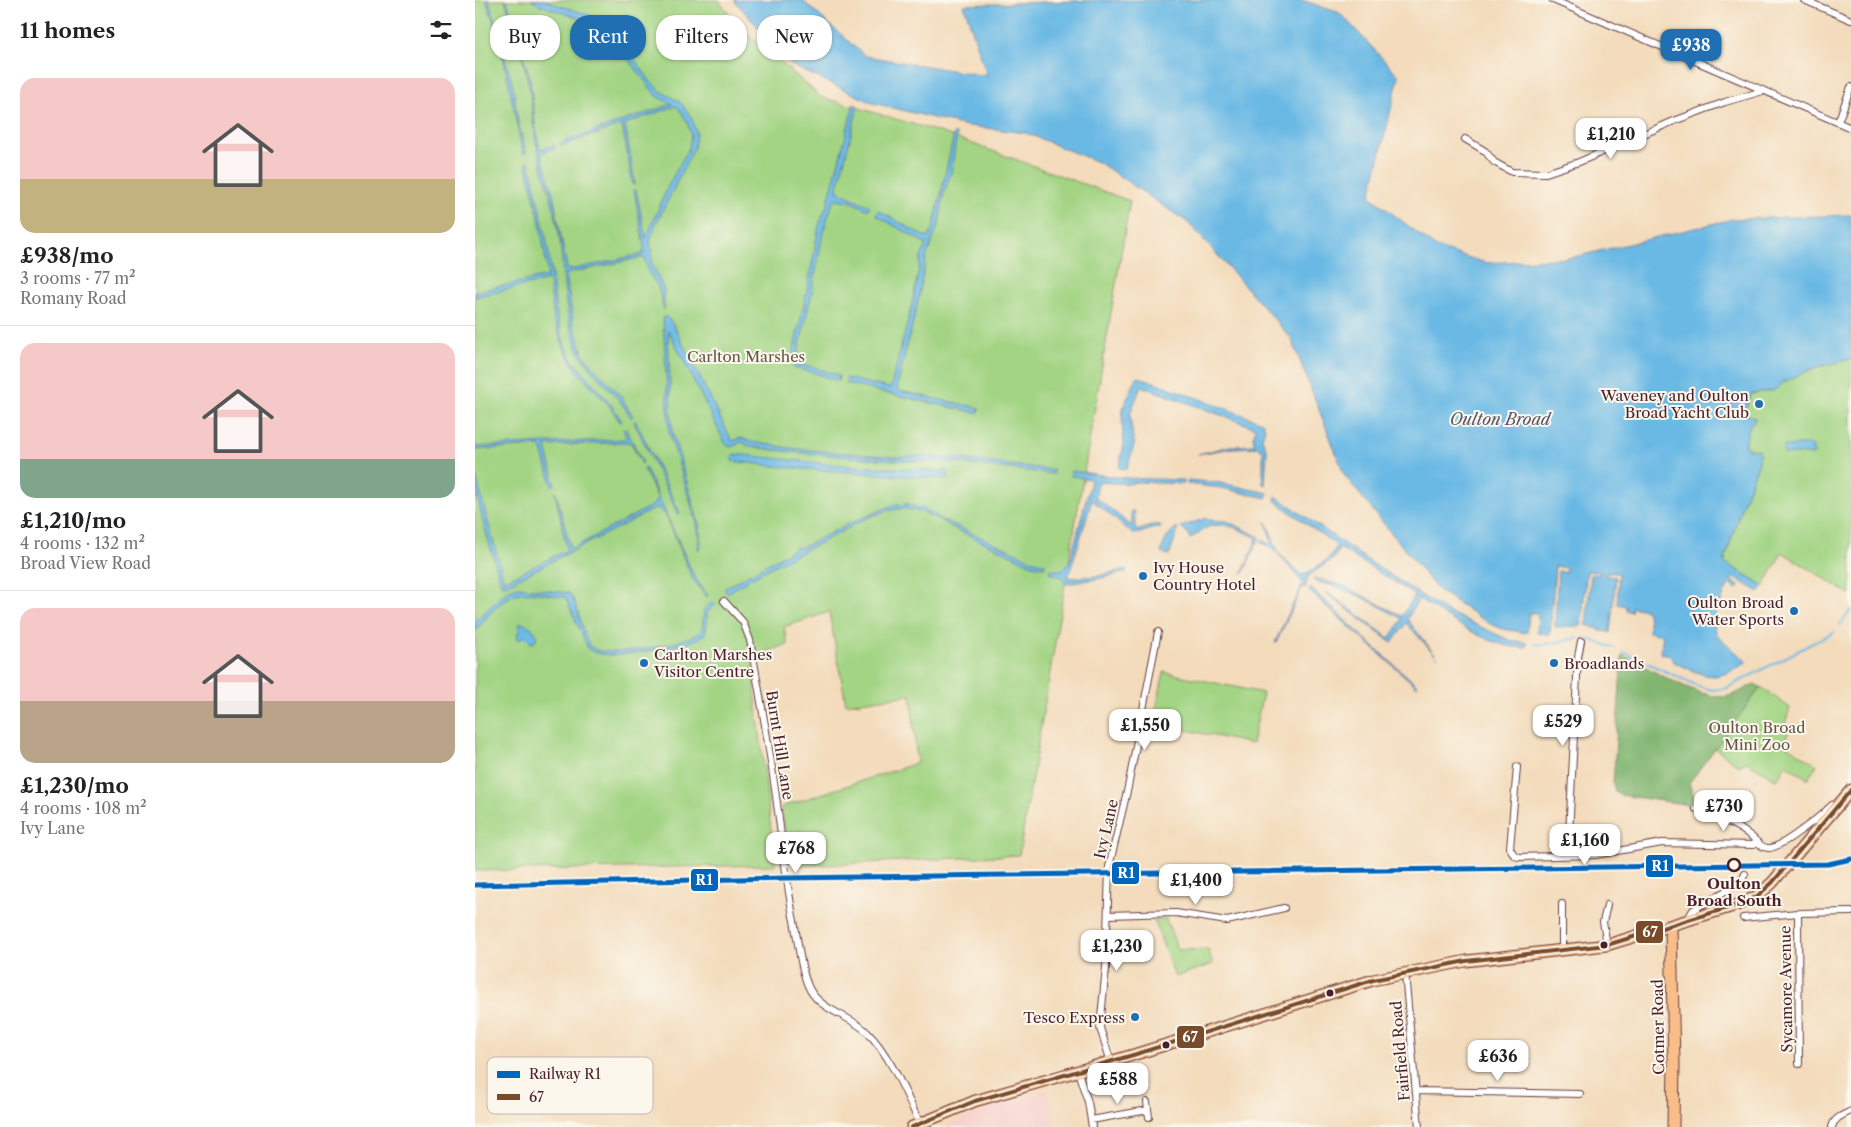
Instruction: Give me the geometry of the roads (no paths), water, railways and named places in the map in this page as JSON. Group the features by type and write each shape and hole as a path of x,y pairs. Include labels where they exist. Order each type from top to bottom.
{"highway":[{"path":"916,1125 975,1101 1111,1062 1373,980 1498,957 1561,951 1607,944 1671,926 1750,899 1772,884 1849,793"},
{"name":"Cotmer Road","path":"1671,926 1674,1064 1673,1127"}],"street":[{"path":"1553,0 1851,128"},
{"path":"1804,0 1851,20"},
{"path":"1838,122 1851,87"},
{"path":"1465,139 1485,151 1494,162 1512,172 1546,173 1579,162 1674,121 1725,102 1763,91"},
{"name":"Burnt Hill Lane","path":"724,601 743,622 750,640 771,757 786,878 810,989 824,1004 858,1025 877,1043 904,1088 916,1125"},
{"name":"Ivy Lane","path":"1111,1062 1100,1028 1105,993 1109,867 1128,787 1158,632"},
{"path":"1568,855 1581,641"},
{"path":"1517,767 1510,848 1511,852 1518,857 1595,855 1662,843 1754,845 1758,843"},
{"path":"1696,810 1724,820 1745,832 1763,847 1770,849 1818,817 1837,800 1849,793"},
{"path":"1686,920 1693,910 1741,882 1745,874"},
{"path":"1561,904 1561,951"},
{"path":"1607,905 1603,922 1607,944"},
{"path":"1108,915 1176,914 1227,921 1284,908"},
{"path":"1743,918 1798,913 1851,912"},
{"name":"Sycamore Avenue","path":"1798,913 1799,1064"},
{"name":"Fairfield Road","path":"1405,973 1419,1127"},
{"path":"1078,1072 1088,1102 1091,1124 1149,1114 1147,1102"},
{"path":"1416,1091 1580,1094"},
{"path":"1832,1127 1839,1117 1851,1111"}],"water":[{"path":"486,0 489,0 493,15"},
{"path":"505,0 507,0 510,15"},
{"path":"531,0 544,0 589,15 570,15 539,5"},
{"name":"Oulton Broad","path":"734,0 802,0 819,15 757,15 757,26"},
{"name":"Oulton Broad","path":"1101,0 1302,0 1340,13 1399,76 1370,196 1435,247 1486,263 1570,258 1733,219 1851,215 1851,359 1814,368 1784,382 1775,390 1751,394 1744,413 1755,418 1754,422 1751,422 1744,445 1748,449 1759,450 1759,462 1741,508 1724,562 1764,586 1759,592 1733,577 1731,580 1739,586 1737,589 1729,583 1713,621 1717,635 1747,662 1727,673 1711,676 1695,672 1674,662 1671,655 1660,653 1663,635 1649,632 1649,620 1646,610 1632,607 1631,612 1626,610 1626,606 1617,604 1619,573 1606,573 1606,576 1616,577 1610,633 1586,625 1591,574 1600,575 1600,572 1587,571 1581,626 1555,627 1558,571 1565,572 1566,568 1555,566 1550,634 1537,633 1538,613 1529,613 1527,633 1503,629 1490,624 1437,589 1345,476 1291,338 1190,224 1100,163 1026,133 962,125 873,103 791,65 787,60 832,60 832,27 865,56 987,76 964,5"},
{"path":"504,60 506,60 513,86 518,123 526,152 523,153"},
{"path":"523,60 530,79 540,149 555,145 556,148 541,153 553,194 567,268 570,270 643,254 644,246 634,190 636,190 646,238 669,184 689,148 691,135 687,122 676,106 625,124 635,184 633,185 622,125 561,146 560,143 672,104 658,97 629,60 635,60 651,82 662,92 680,102 692,118 696,133 694,148 656,224 650,241 651,261 664,290 664,310 658,286 649,273 644,258 566,274 573,323 583,354 620,395 633,416 631,418 617,398 593,372 575,342 568,314 556,218 536,141"},
{"path":"854,104 858,106 837,191 870,206 868,210 849,201 834,199 823,232 796,362 798,365 810,366 839,376 838,381 794,368 791,362 819,225 828,202"},
{"path":"954,134 957,134 951,173 944,193 939,224 926,258 917,306 897,387 899,391 979,408 978,413 845,383 847,378 889,388 891,386 912,305 921,257 926,244 876,215 878,210 923,236 929,237 934,225"},
{"path":"529,161 546,237 556,311 563,341 573,361 610,403 622,421 620,422 608,404 577,371 565,350 554,320 549,280 475,297 475,292 548,276 540,223 526,162"},
{"path":"663,317 667,317 673,324 732,441 741,438 752,442 796,449 897,457 919,456 960,459 1053,470 1053,474 959,463 792,452 751,447 741,442 729,447 725,443 668,330 673,434 700,528 701,547 698,550 697,524 669,432"},
{"path":"1137,377 1262,422 1265,428 1262,438 1267,451 1265,485 1263,484 1263,452 1260,447 1233,448 1198,454 1230,446 1255,445 1253,437 1256,428 1141,386 1130,414 1135,442 1127,469 1119,468 1124,444 1123,408"},
{"path":"636,421 680,513 678,514 634,422"},
{"path":"623,428 626,429 642,464 632,444 627,442 546,446 555,485 552,486 542,449 539,446 475,450 475,447 624,439 626,437"},
{"path":"1797,445 1812,445 1814,454 1784,454 1783,448"},
{"path":"733,454 850,466 949,471 948,479 791,468 732,461"},
{"path":"645,467 694,576 707,597 692,578 667,517 658,508 506,585 501,584 483,522 475,487 475,473 504,581 567,550 555,492 571,549 655,504 657,496 643,468"},
{"path":"1071,471 1126,478 1184,480 1184,484 1100,482 1098,484 1095,497 1132,526 1131,511 1134,511 1136,531 1153,525 1160,525 1161,528 1133,534 1092,500 1068,578 1098,576 1126,569 1126,572 1104,578 1066,584 1062,578 1050,572 1051,569 1062,569 1070,561 1091,481 1071,476"},
{"path":"1188,480 1221,483 1268,493 1266,498 1221,488 1187,484"},
{"path":"1276,496 1366,559 1444,610 1509,640 1527,643 1526,647 1500,644 1486,638 1456,623 1419,599 1407,619 1437,657 1406,623 1393,642 1390,642 1327,594 1327,592 1389,638 1402,619 1359,596 1314,581 1314,578 1344,586 1402,616 1415,595 1340,548 1333,559 1311,574 1307,579 1306,588 1303,586 1276,643 1303,583 1275,550 1261,542 1262,540 1272,544 1266,521 1279,554 1302,575 1325,561 1337,546 1275,501"},
{"path":"907,503 911,506 925,509 943,520 1034,561 1045,564 1044,567 1032,565 927,514 913,510 896,509 863,520 762,572 728,593 725,591 725,588 728,586 798,547 803,547 846,525 895,504 906,505"},
{"path":"1207,518 1209,520 1227,521 1260,537 1243,574 1257,538 1235,528 1217,525 1206,528 1190,539 1188,533 1180,527"},
{"path":"1177,527 1178,530 1169,555 1161,553 1167,538"},
{"path":"517,587 569,593 576,606 588,643 599,651 613,652 647,649 682,640 702,630 704,609 713,602 716,604 707,613 705,633 697,639 661,649 622,655 607,655 588,649 566,598 563,597 530,592 513,595 495,608 475,631 475,621 507,591"},
{"path":"1311,588 1416,684 1417,687 1309,591"},
{"path":"520,623 533,629 536,635 535,642 531,643 524,636 519,640 517,638"}],"waterway":[{"path":"1840,625 1851,610"},
{"path":"1623,652 1698,686 1712,690 1727,688 1834,632"},
{"path":"1534,644 1543,645 1578,638"},
{"path":"1585,638 1615,648"}],"rail line":[{"name":"R1","path":"475,885 786,878 1828,864 1851,859"}],"place":[{"name":"Waveney and Oulton Broad Yacht Club","path":"1759,404"},
{"name":"Ivy House Country Hotel","path":"1143,576"},
{"name":"Oulton Broad Water Sports","path":"1794,611"},
{"name":"Carlton Marshes Visitor Centre","path":"644,663"},
{"name":"Broadlands","path":"1554,663"},
{"name":"Oulton Broad South","path":"1734,865"},
{"name":"Tesco Express","path":"1135,1017"}],"park label":[{"name":"Carlton Marshes","path":"746,356"},
{"name":"Oulton Broad Mini Zoo","path":"1757,736"}]}
